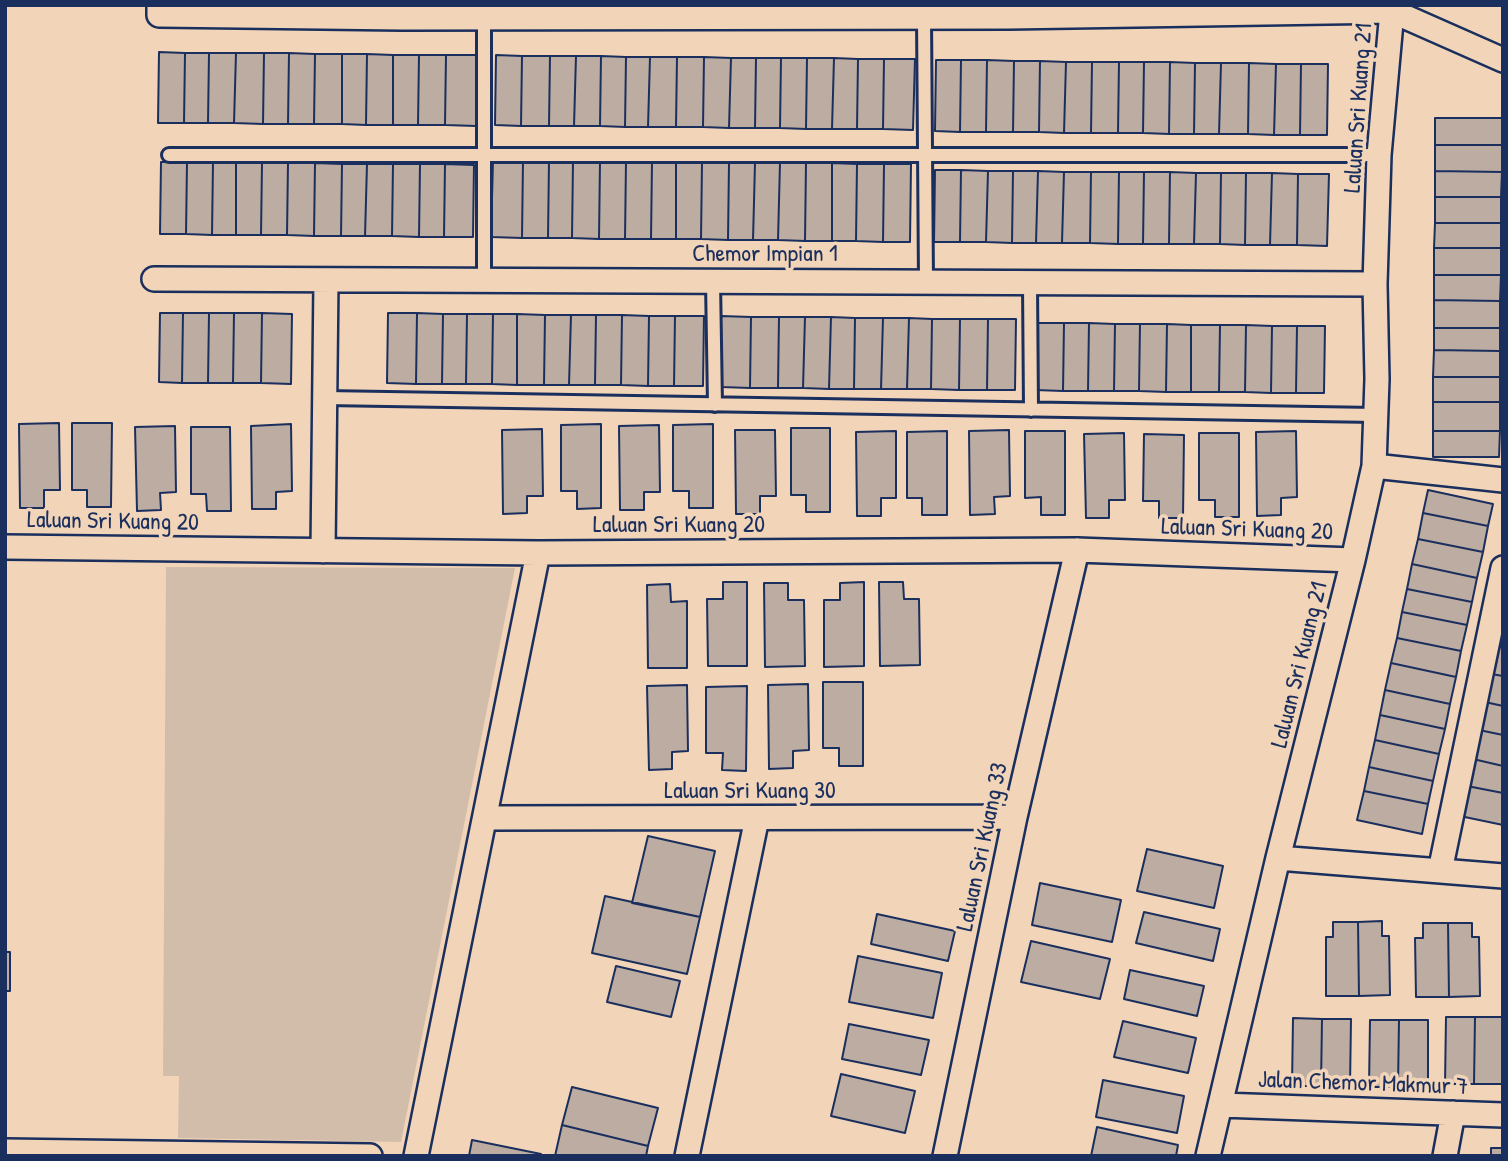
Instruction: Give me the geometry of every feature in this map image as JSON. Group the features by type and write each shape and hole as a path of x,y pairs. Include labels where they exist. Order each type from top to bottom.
{"street":[{"path":"159,10 402,12 484,18 698,11 924,17 1008,11 1392,11 1503,60"},
{"name":"Laluan Sri Kuang 21","path":"1208,1156 1374,466 1379,155 1392,11"},
{"name":"Chemor Impian 1","path":"153,279 1375,284"},
{"path":"323,551 326,280"},
{"path":"1374,466 1503,480"},
{"name":"Laluan Sri Kuang 20","path":"5,547 538,553 1077,550 1353,559"},
{"name":"Laluan Sri Kuang 33","path":"945,1156 1015,817 1077,550"},
{"path":"416,1156 538,553"},
{"path":"1440,871 1503,568"},
{"name":"Laluan Sri Kuang 30","path":"485,818 1015,817"},
{"path":"687,1156 757,818"},
{"path":"1278,858 1503,876"},
{"name":"Jalan Chemor Makmur 7","path":"1221,1105 1503,1115"},
{"path":"1445,1156 1453,1113"},
{"path":"5,1151 370,1156"}],"lane":[{"path":"924,17 926,282"},
{"path":"484,18 484,281"},
{"path":"169,155 1379,155"},
{"path":"713,281 715,405"},
{"path":"1030,283 1031,410"},
{"path":"325,398 1376,415"}],"shaded area":[{"path":"166,567 515,568 401,1142 178,1138 179,1076 163,1076"}],"building":[{"path":"159,52 185,53 184,123 158,123"},
{"path":"185,53 209,53 208,123 184,123"},
{"path":"209,53 236,53 234,123 208,123"},
{"path":"236,53 264,53 263,124 234,123"},
{"path":"264,53 289,53 288,124 263,124"},
{"path":"289,53 315,54 314,124 288,124"},
{"path":"315,54 342,54 342,124 314,124"},
{"path":"342,54 367,54 366,125 342,124"},
{"path":"367,54 393,55 393,125 366,125"},
{"path":"393,55 419,55 418,125 393,125"},
{"path":"419,55 446,55 445,125 418,125"},
{"path":"446,55 476,55 476,126 445,125"},
{"path":"496,55 522,56 521,126 495,125"},
{"path":"522,56 550,56 549,126 521,126"},
{"path":"550,56 576,56 574,126 549,126"},
{"path":"576,56 601,56 600,126 574,126"},
{"path":"601,56 626,57 625,127 600,126"},
{"path":"626,57 650,57 648,127 625,127"},
{"path":"650,57 677,57 676,127 648,127"},
{"path":"677,57 704,57 703,127 676,127"},
{"path":"704,57 731,58 729,128 703,127"},
{"path":"731,58 756,58 755,128 729,128"},
{"path":"756,58 781,58 780,128 755,128"},
{"path":"781,58 807,58 806,129 780,128"},
{"path":"807,58 834,58 832,129 806,129"},
{"path":"834,58 858,59 857,129 832,129"},
{"path":"858,59 884,59 883,129 857,129"},
{"path":"884,59 915,59 913,130 883,129"},
{"path":"936,60 961,60 960,132 935,131"},
{"path":"961,60 987,60 986,132 960,132"},
{"path":"987,60 1014,61 1013,132 986,132"},
{"path":"1014,61 1040,61 1039,132 1013,132"},
{"path":"1040,61 1066,62 1064,133 1039,132"},
{"path":"1066,62 1092,62 1091,133 1064,133"},
{"path":"1092,62 1119,62 1118,133 1091,133"},
{"path":"1119,62 1144,62 1143,133 1118,133"},
{"path":"1144,62 1170,62 1169,134 1143,133"},
{"path":"1170,62 1195,63 1194,134 1169,134"},
{"path":"1195,63 1221,63 1219,134 1194,134"},
{"path":"1221,63 1249,63 1248,134 1219,134"},
{"path":"1249,63 1276,64 1274,135 1248,134"},
{"path":"1276,64 1301,64 1300,135 1274,135"},
{"path":"1301,64 1328,64 1327,135 1300,135"},
{"path":"1435,118 1502,118 1502,145 1435,145"},
{"path":"1435,145 1502,145 1502,172 1435,171"},
{"path":"493,160 523,160 522,238 491,237"},
{"path":"523,160 549,161 548,238 522,238"},
{"path":"549,161 573,161 572,238 548,238"},
{"path":"573,161 600,161 599,239 572,238"},
{"path":"600,161 626,161 625,239 599,239"},
{"path":"626,161 652,162 651,239 625,239"},
{"path":"161,162 187,162 186,234 160,234"},
{"path":"187,162 213,162 212,235 186,234"},
{"path":"213,162 236,163 236,235 212,235"},
{"path":"652,162 676,162 676,239 651,239"},
{"path":"676,162 702,162 701,239 676,239"},
{"path":"702,162 729,163 728,240 701,239"},
{"path":"236,163 262,163 261,235 236,235"},
{"path":"262,163 288,163 287,235 261,235"},
{"path":"288,163 315,163 314,236 287,235"},
{"path":"315,163 342,164 341,236 314,236"},
{"path":"729,163 755,163 753,240 728,240"},
{"path":"755,163 780,163 778,240 753,240"},
{"path":"780,163 806,163 805,241 778,240"},
{"path":"806,163 832,163 832,241 805,241"},
{"path":"832,163 857,164 856,241 832,241"},
{"path":"342,164 367,164 365,236 341,236"},
{"path":"367,164 393,164 392,236 365,236"},
{"path":"393,164 420,164 419,237 392,236"},
{"path":"420,164 445,164 444,237 419,237"},
{"path":"445,164 474,165 473,237 444,237"},
{"path":"857,164 884,164 883,242 856,241"},
{"path":"884,164 911,164 910,242 883,242"},
{"path":"935,170 961,170 960,242 934,242"},
{"path":"961,170 988,171 986,242 960,242"},
{"path":"988,171 1013,171 1012,243 986,242"},
{"path":"1013,171 1038,171 1036,243 1012,243"},
{"path":"1038,171 1064,172 1062,243 1036,243"},
{"path":"1435,171 1502,172 1501,197 1435,197"},
{"path":"1064,172 1091,172 1090,243 1062,243"},
{"path":"1091,172 1119,172 1118,244 1090,243"},
{"path":"1119,172 1144,172 1143,244 1118,244"},
{"path":"1144,172 1170,172 1169,244 1143,244"},
{"path":"1170,172 1196,173 1194,244 1169,244"},
{"path":"1196,173 1221,173 1220,244 1194,244"},
{"path":"1221,173 1246,173 1245,245 1220,244"},
{"path":"1246,173 1272,173 1270,245 1245,245"},
{"path":"1272,173 1298,174 1297,245 1270,245"},
{"path":"1298,174 1329,174 1327,246 1297,245"},
{"path":"1435,197 1501,197 1501,223 1435,223"},
{"path":"1435,223 1501,223 1501,248 1434,248"},
{"path":"1434,248 1501,248 1501,275 1434,275"},
{"path":"1434,275 1501,275 1500,301 1434,300"},
{"path":"1434,300 1500,301 1500,328 1434,328"},
{"path":"160,313 183,313 182,383 159,382"},
{"path":"183,313 209,313 208,383 182,383"},
{"path":"209,313 234,313 233,383 208,383"},
{"path":"234,313 262,313 261,383 233,383"},
{"path":"262,313 292,314 291,384 261,383"},
{"path":"388,313 417,313 416,384 387,383"},
{"path":"417,313 443,314 442,384 416,384"},
{"path":"443,314 467,314 466,384 442,384"},
{"path":"467,314 493,314 492,384 466,384"},
{"path":"493,314 517,314 517,385 492,384"},
{"path":"517,314 545,315 544,385 517,385"},
{"path":"545,315 571,315 569,385 544,385"},
{"path":"571,315 596,315 595,385 569,385"},
{"path":"596,315 622,315 621,385 595,385"},
{"path":"622,315 649,316 648,386 621,385"},
{"path":"649,316 675,316 674,386 648,386"},
{"path":"675,316 704,316 703,386 674,386"},
{"path":"721,316 751,317 750,388 721,387"},
{"path":"751,317 779,317 778,388 750,388"},
{"path":"779,317 805,317 803,388 778,388"},
{"path":"805,317 831,317 829,389 803,388"},
{"path":"831,317 855,318 854,389 829,389"},
{"path":"855,318 883,318 881,389 854,389"},
{"path":"883,318 909,318 907,389 881,389"},
{"path":"909,318 932,319 931,389 907,389"},
{"path":"932,319 960,319 959,390 931,389"},
{"path":"960,319 988,319 987,390 959,390"},
{"path":"988,319 1016,319 1015,390 987,390"},
{"path":"1036,323 1064,323 1063,391 1035,390"},
{"path":"1064,323 1089,323 1088,391 1063,391"},
{"path":"1089,323 1115,324 1114,391 1088,391"},
{"path":"1115,324 1140,324 1139,391 1114,391"},
{"path":"1140,324 1167,324 1166,392 1139,391"},
{"path":"1167,324 1191,325 1191,392 1166,392"},
{"path":"1191,325 1220,325 1219,392 1191,392"},
{"path":"1220,325 1246,325 1245,392 1219,392"},
{"path":"1246,325 1272,326 1271,393 1245,392"},
{"path":"1272,326 1297,326 1296,393 1271,393"},
{"path":"1297,326 1325,326 1324,393 1296,393"},
{"path":"1434,328 1500,328 1500,351 1434,350"},
{"path":"1434,350 1500,351 1500,377 1433,377"},
{"path":"1433,377 1500,377 1500,402 1433,402"},
{"path":"1433,402 1500,402 1500,431 1433,431"},
{"path":"59,423 60,490 44,490 44,508 20,508 19,424"},
{"path":"72,423 112,423 111,507 87,507 87,490 72,490"},
{"path":"291,424 292,491 276,492 276,509 252,509 251,426"},
{"path":"601,424 601,508 577,509 577,491 561,491 561,425"},
{"path":"713,424 713,508 689,508 689,491 673,491 673,425"},
{"path":"659,425 660,492 644,492 644,510 620,510 619,426"},
{"path":"175,426 176,492 160,493 161,510 137,511 135,427"},
{"path":"191,427 230,427 231,511 207,511 206,494 191,494"},
{"path":"791,428 830,428 830,512 806,512 806,495 791,495"},
{"path":"542,429 543,496 527,496 527,513 503,514 502,430"},
{"path":"735,430 775,430 776,496 760,496 760,514 736,514"},
{"path":"1009,430 1010,496 994,497 995,514 970,515 969,431"},
{"path":"896,431 896,498 881,498 881,516 857,516 856,432"},
{"path":"947,431 947,515 922,515 922,498 907,498 907,432"},
{"path":"1025,431 1065,431 1065,515 1041,515 1041,497 1025,498"},
{"path":"1296,431 1297,497 1281,498 1281,515 1257,516 1256,432"},
{"path":"1433,431 1500,431 1499,457 1433,457"},
{"path":"1124,433 1125,500 1109,500 1109,518 1086,518 1084,434"},
{"path":"1199,433 1239,433 1239,517 1215,517 1215,500 1199,500"},
{"path":"1144,434 1184,435 1183,518 1159,518 1159,501 1143,501"},
{"path":"1428,490 1493,504 1488,526 1423,513"},
{"path":"1423,513 1488,526 1483,552 1418,539"},
{"path":"1418,539 1483,552 1477,578 1412,564"},
{"path":"1412,564 1477,578 1472,602 1407,589"},
{"path":"723,582 747,582 747,666 708,666 707,599 723,599"},
{"path":"864,582 864,666 824,667 824,600 840,600 840,583"},
{"path":"879,582 903,582 904,599 919,599 920,665 880,666"},
{"path":"764,583 788,583 788,600 804,600 805,666 765,667"},
{"path":"670,584 671,602 687,601 687,668 648,668 647,585"},
{"path":"1407,589 1472,602 1467,625 1402,612"},
{"path":"1402,612 1467,625 1461,651 1397,638"},
{"path":"1503,619 1503,648 1497,646"},
{"path":"1397,638 1461,651 1456,677 1391,663"},
{"path":"1497,646 1503,648 1503,676 1491,674"},
{"path":"1391,663 1456,677 1450,704 1385,690"},
{"path":"1491,674 1503,676 1503,706 1485,702"},
{"path":"823,682 863,682 863,766 839,766 839,748 823,748"},
{"path":"808,684 809,750 793,751 793,768 769,769 768,685"},
{"path":"687,685 688,751 672,752 672,769 649,770 647,686"},
{"path":"747,686 746,771 722,770 723,753 706,753 706,687"},
{"path":"1385,690 1450,704 1445,729 1380,715"},
{"path":"1485,702 1503,706 1503,735 1479,730"},
{"path":"1380,715 1445,729 1439,754 1375,740"},
{"path":"1479,730 1503,735 1503,766 1473,759"},
{"path":"1375,740 1439,754 1433,781 1369,767"},
{"path":"1473,759 1503,766 1503,793 1467,786"},
{"path":"1369,767 1433,781 1428,804 1364,791"},
{"path":"1467,786 1503,793 1503,825 1460,816"},
{"path":"1364,791 1428,804 1422,834 1357,820"},
{"path":"648,836 715,851 700,917 632,903"},
{"path":"1147,849 1223,866 1214,908 1137,891"},
{"path":"1040,883 1121,900 1112,942 1032,925"},
{"path":"605,896 700,917 687,974 592,953"},
{"path":"1144,912 1220,929 1213,961 1136,943"},
{"path":"877,914 955,931 948,961 871,944"},
{"path":"1382,921 1382,936 1389,936 1390,995 1359,996 1358,922"},
{"path":"1333,922 1358,922 1359,996 1326,996 1326,937 1333,937"},
{"path":"1423,923 1448,923 1449,997 1416,997 1415,938 1423,938"},
{"path":"1448,923 1472,923 1472,937 1479,937 1480,996 1449,997"},
{"path":"1031,941 1110,959 1100,999 1021,982"},
{"path":"5,952 10,952 10,991 5,991"},
{"path":"858,956 942,973 933,1018 849,1002"},
{"path":"616,966 680,981 671,1017 607,1002"},
{"path":"1130,970 1204,986 1197,1016 1124,999"},
{"path":"1446,1017 1475,1017 1474,1084 1445,1084"},
{"path":"1475,1017 1503,1017 1503,1084 1474,1084"},
{"path":"1293,1018 1322,1019 1321,1086 1292,1086"},
{"path":"1322,1019 1351,1019 1350,1086 1321,1086"},
{"path":"1370,1020 1399,1020 1398,1087 1369,1087"},
{"path":"1399,1020 1428,1020 1428,1087 1398,1087"},
{"path":"1123,1021 1196,1038 1188,1073 1114,1057"},
{"path":"849,1024 929,1040 921,1075 842,1059"},
{"path":"841,1074 915,1091 905,1133 831,1116"},
{"path":"1103,1080 1184,1096 1177,1133 1096,1117"},
{"path":"572,1087 658,1108 648,1146 562,1125"},
{"path":"562,1125 648,1146 646,1156 555,1156"},
{"path":"1097,1127 1178,1145 1176,1156 1091,1156"},
{"path":"472,1140 541,1154 541,1156 469,1156"},
{"path":"1491,1148 1503,1148 1503,1156 1491,1156"}]}
